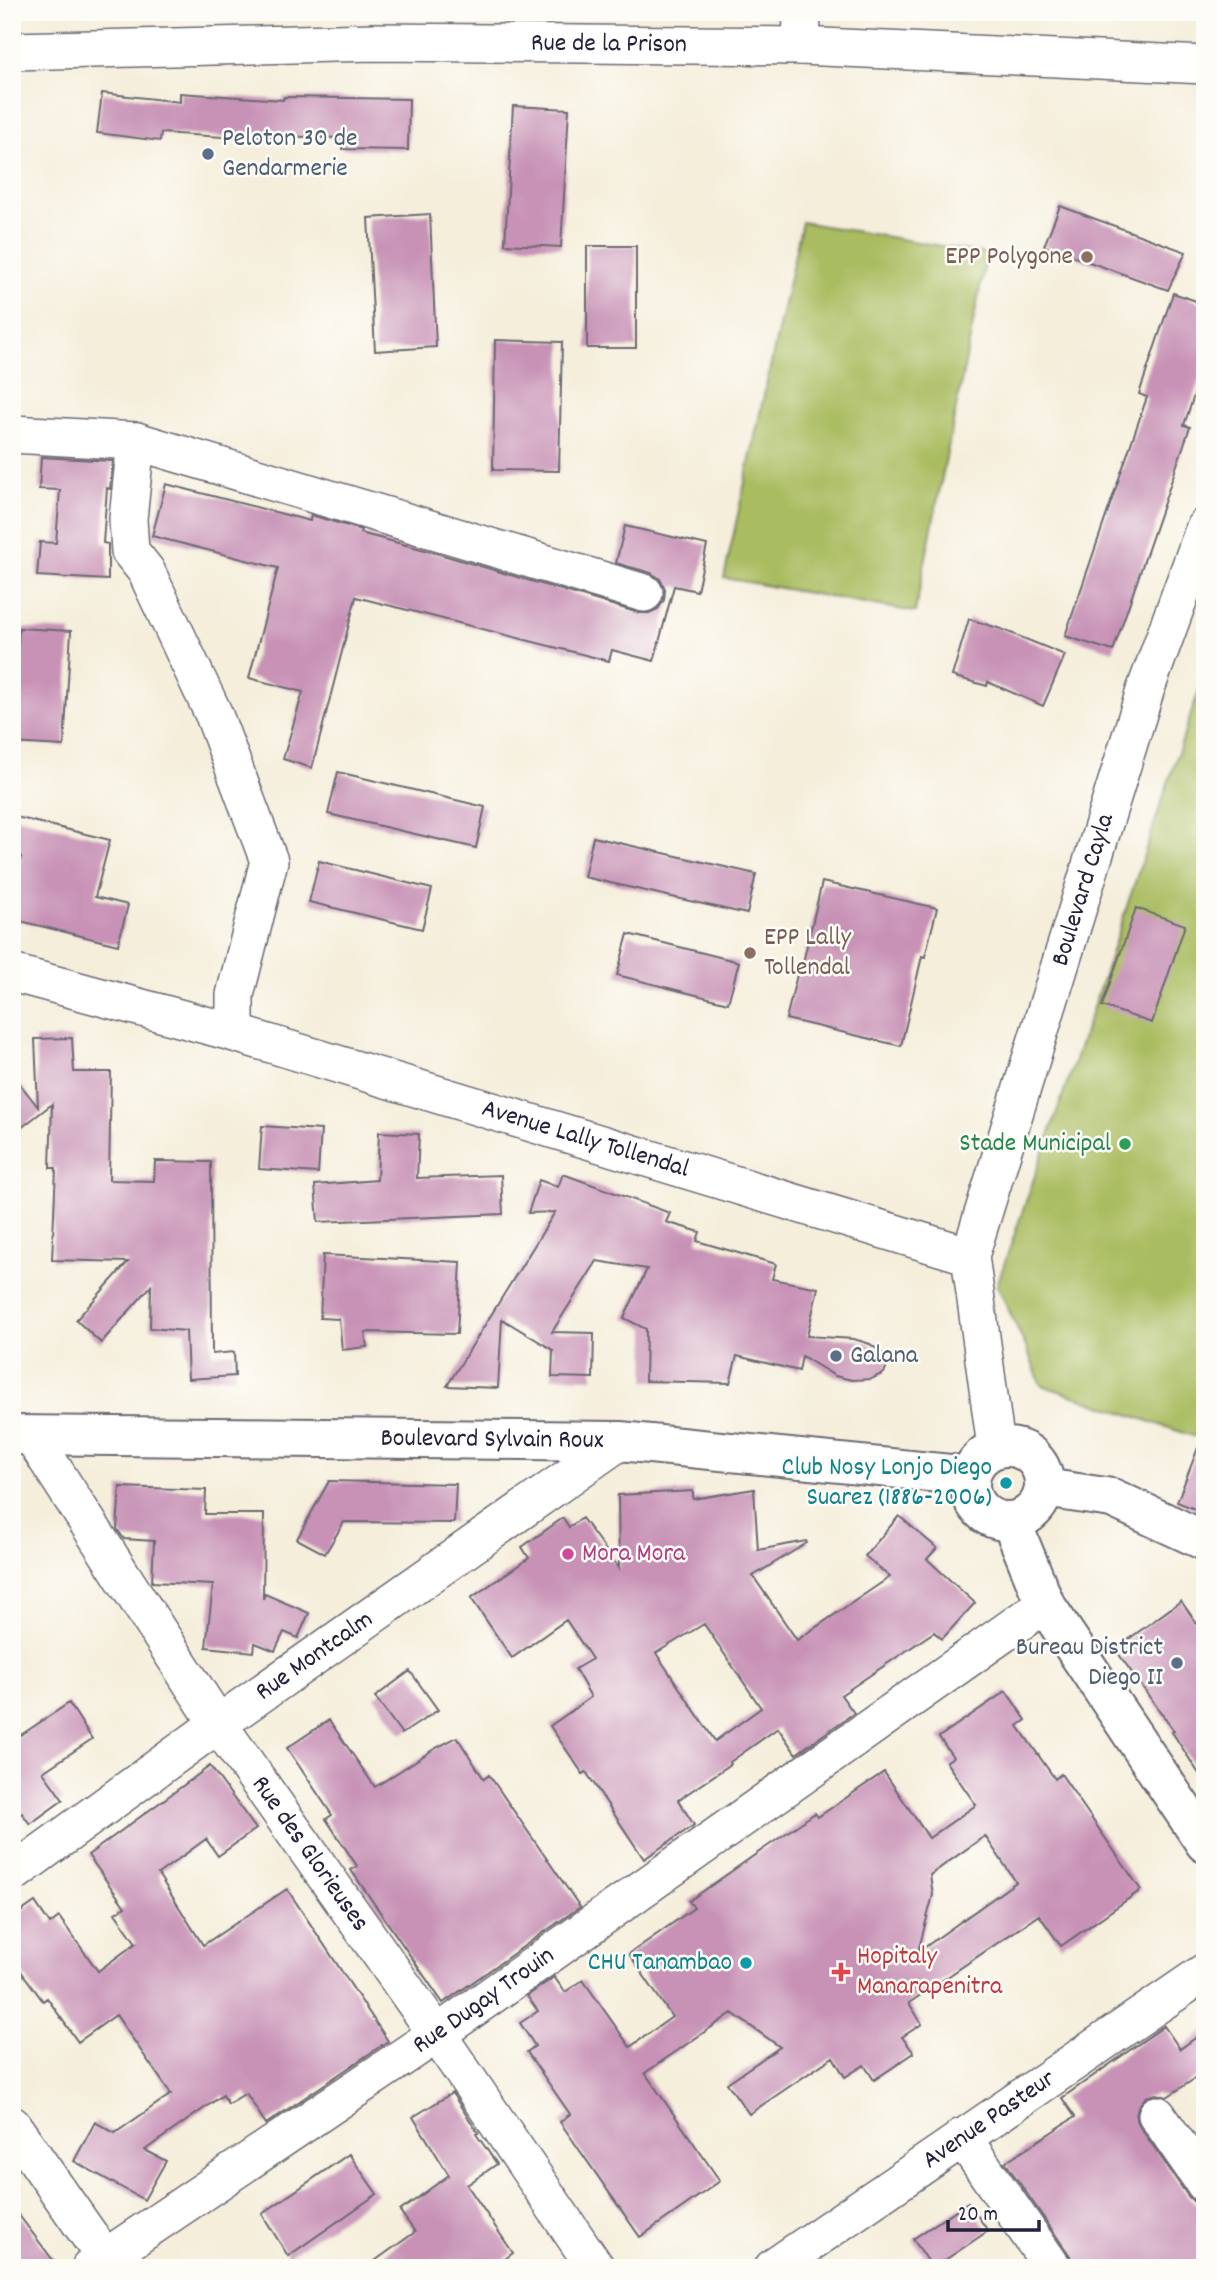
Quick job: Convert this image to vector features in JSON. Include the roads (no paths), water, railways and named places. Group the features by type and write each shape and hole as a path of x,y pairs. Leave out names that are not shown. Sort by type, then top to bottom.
{"main road":[{"name":"Boulevard Sylvain Roux","path":"22,1436 620,1441 970,1476"},
{"path":"996,1447 1020,1448 1039,1464 1043,1476 1044,1488 1038,1504 1031,1513 1011,1521 999,1521 987,1516 971,1497 970,1476 976,1462 996,1447"},
{"path":"1044,1488 1112,1498 1205,1541"},
{"path":"1011,1521 1045,1604 1205,1843"}],"street":[{"name":"Rue de la Prison","path":"12,51 375,27 802,29 1205,65"},
{"path":"12,434 136,441 643,593"},
{"path":"136,441 128,519 130,551 146,571 214,715 269,861 235,995 236,1032"},
{"name":"Boulevard Cayla","path":"970,1256 1145,691 1205,527"},
{"name":"Avenue Lally Tollendal","path":"12,972 236,1032 970,1256"},
{"path":"970,1256 996,1447"},
{"name":"Rue des Glorieuses","path":"22,1436 218,1724 437,2034 596,2268"},
{"name":"Rue Montcalm","path":"12,1874 218,1724 620,1441"},
{"name":"Rue Dugay Trouin","path":"102,2264 437,2034 1045,1604"},
{"name":"Avenue Pasteur","path":"773,2268 1205,1972"},
{"path":"1157,2115 1205,2184"},
{"path":"12,2126 102,2264"},
{"path":"962,2137 1053,2268"}],"place":[{"name":"Peloton 30 de Gendarmerie","path":"208,154"},
{"name":"EPP Polygone","path":"1087,257"},
{"name":"EPP Lally Tollendal","path":"750,953"},
{"name":"Stade Municipal","path":"1125,1144"},
{"name":"Galana","path":"836,1356"},
{"name":"Club Nosy Lonjo Diego Suarez (1886-2006)","path":"1006,1483"},
{"name":"Mora Mora","path":"568,1554"},
{"name":"Bureau District Diego II","path":"1177,1663"},
{"name":"CHU Tanambao","path":"746,1963"},
{"name":"Hopitaly Manarapenitra","path":"841,1972"}]}
